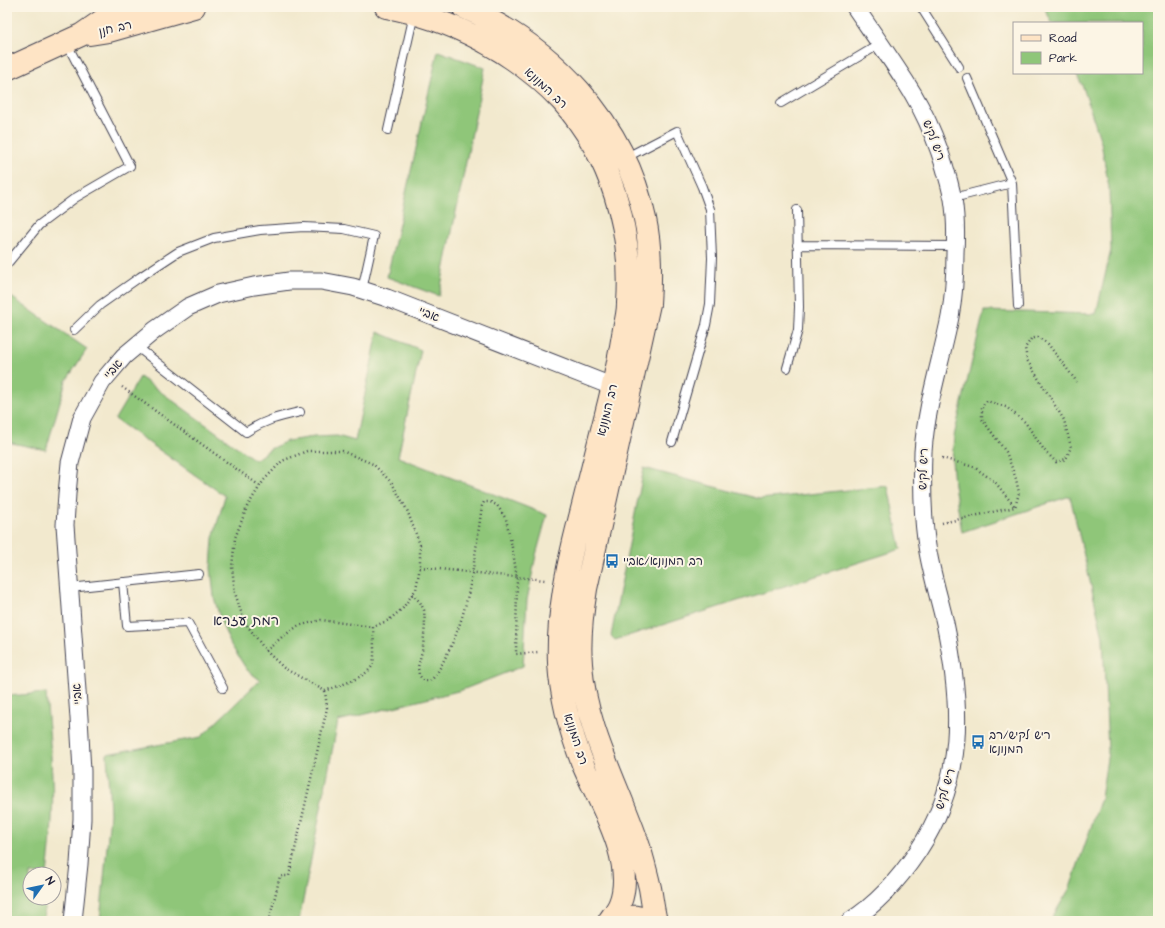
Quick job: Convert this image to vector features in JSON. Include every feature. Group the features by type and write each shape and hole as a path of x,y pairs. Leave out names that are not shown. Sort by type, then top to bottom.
{"street":[{"name":"רב חנן","path":"7,69 73,38 107,17 129,7"},
{"name":"רב חנן","path":"73,38 109,31 194,7"},
{"name":"רב המנונא","path":"386,7 431,18 462,30 496,49 528,70 553,92 576,117 593,142 608,173 620,209 626,241 629,272 628,305 618,363 621,390 582,612 581,664 584,692 592,721 599,743 641,851 656,921"},
{"name":"רב המנונא","path":"463,7 497,23 521,38 548,59 571,80 590,102 611,133 625,158 638,192 645,219 649,245 651,277 649,304 571,552 565,583 559,630 559,665 563,694 572,730 584,764 619,846 624,868 624,886 620,902 611,921"},
{"name":"ריש לקיש","path":"850,921 860,915 890,888 926,839 940,809 950,780 956,744 957,707 945,624 929,556 924,527 922,486 923,452 931,402 950,317 954,283 956,219 953,198 942,158 926,118 906,82 855,7"},
{"name":"אביי","path":"73,921 82,819 82,771 65,525 66,494 70,463 82,418 102,382 124,356 155,330 188,307 218,294 254,286 289,281 321,281 353,287 387,298 621,390"},
{"path":"611,921 631,916 650,921"}],"lane":[{"path":"921,7 959,67"},
{"path":"388,130 414,13"},
{"path":"7,264 39,225 75,198 130,166 73,38"},
{"path":"781,103 880,44"},
{"path":"967,78 1012,182 1018,306"},
{"path":"625,158 677,131 702,187 710,209 712,258 706,324 672,442"},
{"path":"953,198 1012,182"},
{"path":"787,368 798,330 797,210"},
{"path":"74,330 100,305 140,276 178,252 214,238 260,230 304,227 344,230 374,236 362,290"},
{"path":"797,245 956,246"},
{"path":"136,346 246,432 263,422 300,412"},
{"path":"70,588 200,574"},
{"path":"123,582 127,626 188,623 223,688"}],"path":[{"path":"1015,507 1020,493 1016,479 1006,452 982,419 982,406 987,401 1006,407 1025,422 1044,450 1056,462 1066,459 1071,447 1064,420 1027,360 1024,348 1030,339 1038,337 1048,344 1077,382"},
{"path":"107,376 260,486"},
{"path":"266,651 298,626 321,620 373,627 389,620 403,608 416,589 420,567 420,545 407,510 392,483 373,464 342,451 307,451 282,461 264,480 247,507 235,538 232,567 235,593 244,621 266,651 284,668 325,690 360,677 372,666 374,653 373,627"},
{"path":"923,452 974,467 995,482 1015,507"},
{"path":"412,594 420,602 424,610 424,648 418,667 419,675 424,681 430,681 434,678 448,652 462,620 470,593 482,506 484,502 490,502 497,505 506,519 517,578 516,654 559,650"},
{"path":"924,527 1015,507"},
{"path":"420,567 565,583"},
{"path":"270,921 280,876 289,876 327,708 325,690"}],"green space":[{"path":"1044,7 1158,7 1158,921 1050,921 1070,888 1101,798 1108,752 1103,637 1070,496 962,532 954,485 952,460 954,436 984,311 1096,314 1111,250 1109,188 1101,142 1083,87 1076,74 1143,74 1143,22 1052,22"},
{"path":"438,51 485,68 439,296 387,277"},
{"path":"7,294 87,349 66,381 46,450 7,442"},
{"path":"378,332 421,350 398,457 547,515 536,555 527,600 523,666 462,690 338,721 299,921 100,921 110,814 107,754 201,737 260,680 247,670 231,645 221,622 214,597 211,568 213,538 225,496 115,419 140,377 255,460 270,449 287,441 314,437 337,436 355,441"},
{"path":"644,468 760,499 888,486 901,549 615,640 611,636"},
{"path":"46,693 53,788 51,837 48,866 22,866 22,906 44,906 43,921 7,921 7,696"}],"place":[{"name":"רב המנונא/אביי","path":"612,561"},
{"name":"ריש לקיש/רב המנונא","path":"978,742"}],"district":[{"name":"רמת עזרא","path":"246,620"}]}
